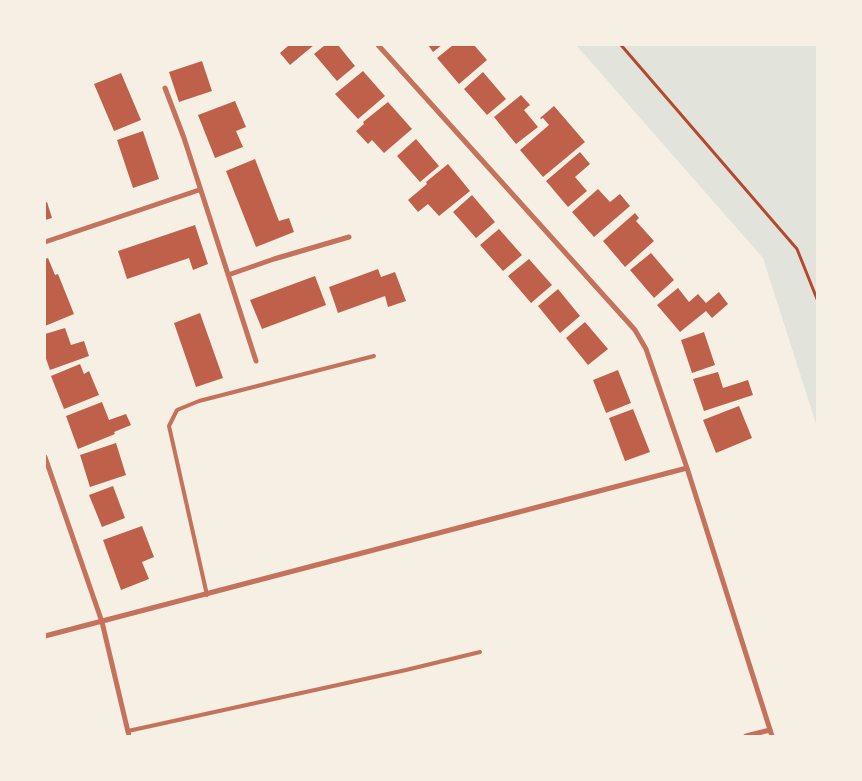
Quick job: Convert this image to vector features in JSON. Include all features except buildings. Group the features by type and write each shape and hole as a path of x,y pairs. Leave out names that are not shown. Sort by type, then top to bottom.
{"street":[{"path":"378,45 635,330 646,349 687,468 771,733 746,736"},
{"path":"166,88 256,361"},
{"path":"45,242 199,190"},
{"path":"228,275 349,236"},
{"path":"45,457 102,622 128,734"},
{"path":"45,636 687,468"}],"lane":[{"path":"207,595 169,426 177,410 199,401 374,356"},
{"path":"128,734 480,652"}],"path":[{"path":"621,45 797,249 817,299"}],"shaded area":[{"path":"576,45 817,45 817,427 763,258"}]}
